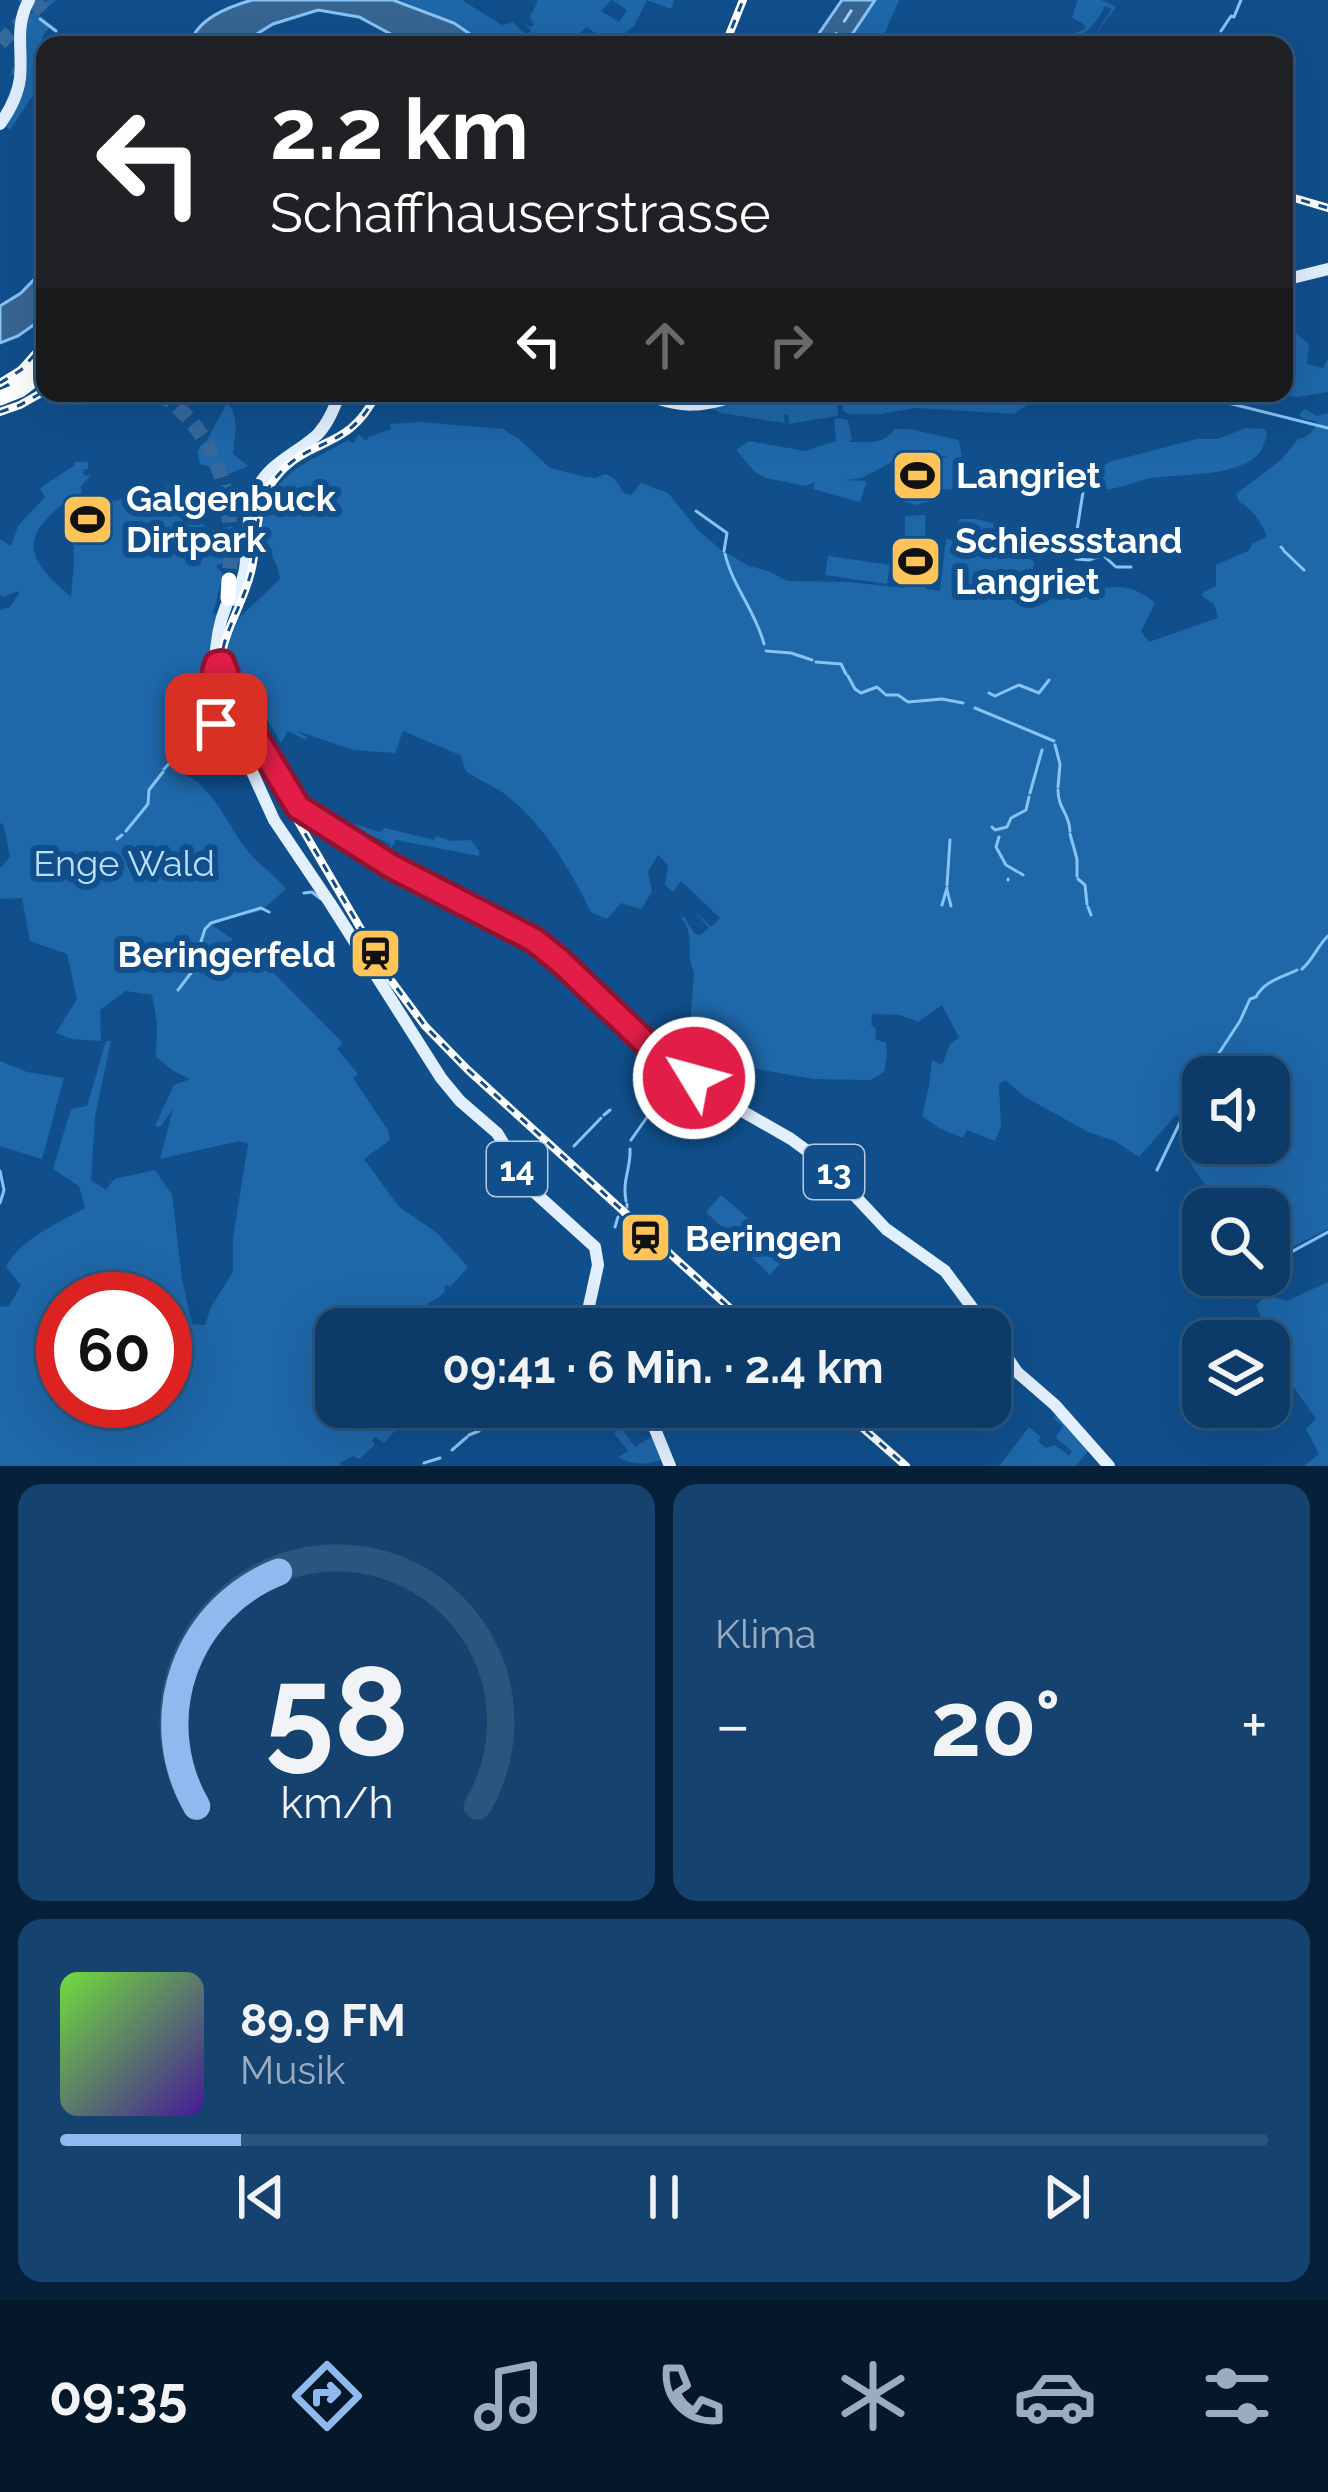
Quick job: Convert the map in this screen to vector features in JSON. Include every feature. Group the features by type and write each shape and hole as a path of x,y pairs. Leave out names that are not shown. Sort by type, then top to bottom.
{"main road":[{"path":"0,124 18,89 18,28 29,0"},
{"path":"1293,278 1328,269"},
{"path":"218,659 227,597 244,574 250,513 258,488 280,460 322,429 336,402"},
{"path":"669,402 694,406 710,402"},
{"name":"14","path":"218,659 213,720 244,754 274,820 438,1074 460,1101 495,1130 531,1189 592,1244 597,1254 596,1275 588,1308"},
{"name":"13","path":"218,659 239,710 301,809 372,855 506,923 548,951 666,1059 825,1164 884,1227 945,1271 973,1308"},
{"name":"13","path":"1011,1363 1109,1466"},
{"path":"655,1428 670,1466"}],"green space":[{"path":"18,0 34,0 29,15 48,0 56,0 39,15 58,30 49,28 43,36 36,36 33,95 10,130 1,122 12,103 0,120 15,76 12,68 18,71 13,102 17,89 19,76 17,27 25,7"},
{"path":"401,0 462,0 502,25 513,22 526,35 531,31 525,24 534,25 530,17 538,0 611,0 601,11 619,22 627,10 612,0 647,0 634,26 621,36 598,36 587,27 576,36 471,36"},
{"path":"647,0 674,0 671,9"},
{"path":"875,0 899,0 884,35 851,36"},
{"path":"1078,0 1101,0 1116,7 1094,36 1112,9 1105,6 1079,36 1068,36 1086,26 1072,17"},
{"path":"1293,328 1309,344 1307,364 1323,368 1328,358 1328,392 1293,396"},
{"path":"837,402 838,416 789,424 788,414 785,423 720,413 712,405"},
{"path":"843,402 1031,402 1014,414 916,408 849,414 842,410"},
{"path":"227,403 235,421 233,454 248,466 217,474 216,468 200,464 197,451"},
{"path":"1305,409 1317,416 1328,413 1328,1229 1290,1248 1290,1188 1207,1188 1191,1164 1290,1164 1290,1056 1182,1056 1182,1117 1176,1115 1139,1157 1025,1097 1005,1080 999,1085 1001,1127 995,1141 967,1130 963,1138 922,1116 932,1060 942,1065 950,1044 959,1038 942,1005 918,1022 900,1015 872,1014 875,1039 886,1043 887,1056 884,1072 870,1080 814,1079 688,1057 694,972 681,917 700,935 709,928 692,908 711,927 720,918 681,881 673,892 665,885 668,865 658,855 648,872 652,892 641,909 621,903 607,919 591,912 563,861 528,815 499,790 466,771 460,755 403,731 395,753 353,750 297,731 306,740 288,731 281,743 259,706 242,689 235,692 229,673 225,653 238,619 280,579 260,527 274,492 304,464 348,440 353,443 359,434 366,441 391,429 390,424 503,429 550,468 586,477 605,474 631,495 641,483 668,493 721,550 787,581 905,588 905,516 925,515 926,589 940,591 946,539 955,540 959,519 1019,530 1018,546 1034,562 1028,600 1010,598 1038,606 1062,594 1112,587 1133,590 1155,603 1141,631 1149,642 1218,618 1214,604 1202,596 1216,586 1216,565 1267,537 1236,494 1313,431 1318,422 1299,414"},
{"path":"834,419 848,420 849,442 880,440 895,429 959,440 959,490 939,489 941,458 950,457 911,452 862,478 845,480 867,481 860,502 813,489 815,482 806,486 766,478 736,450 749,441 805,451 836,441"},
{"path":"1246,428 1265,429 1267,434 1260,452 1239,466 1097,489 1102,468 1109,462 1196,439 1217,439"},
{"name":"Langriet","path":"912,455 934,458 931,501 915,505 899,499 902,459"},
{"name":"Enge Wald","path":"75,462 88,462 83,474 90,476 81,486 82,502 90,504 176,483 177,489 206,496 205,509 200,512 209,531 232,526 246,541 244,564 229,561 216,566 223,574 213,614 220,615 213,674 192,677 188,695 204,732 181,746 182,773 215,801 248,851 286,889 261,911 213,926 233,939 228,944 237,959 251,950 343,1043 337,1049 358,1074 353,1078 390,1140 364,1159 399,1207 436,1232 468,1267 439,1297 418,1308 315,1308 315,1428 397,1428 384,1443 375,1437 375,1445 359,1459 353,1456 340,1466 0,1466 0,1307 9,1306 21,1285 6,1267 30,1240 85,1208 79,1186 53,1169 71,1109 87,1106 106,1041 111,1041 95,1116 91,1180 106,1190 114,1179 155,1170 172,1195 181,1272 36,1272 36,1428 192,1428 192,1324 205,1325 233,1272 233,1238 248,1144 239,1141 160,1159 173,1109 160,1127 155,1126 174,1085 190,1079 156,1057 152,995 126,991 100,1010 101,1041 56,1033 77,999 67,954 30,941 22,898 0,899 0,868 10,857 0,822 0,610 10,607 19,593 0,594 0,539 11,546 18,526 45,497 40,488","holes":["68,500 73,501 74,563 71,597 45,571 34,549 41,526"]},
{"path":"828,556 890,565 887,584 825,575"},
{"path":"351,827 434,840 436,836 471,840 479,856 396,840 384,860 391,844"},
{"path":"0,1061 27,1072 64,1078 42,1159 0,1146"},
{"path":"721,1195 789,1253 770,1275 706,1212"},
{"path":"1328,1282 1328,1466 1304,1466 1319,1454 1306,1429 1316,1419 1290,1382 1290,1320 1262,1320 1256,1305 1266,1296 1287,1301"},
{"path":"1058,1413 1091,1447 1076,1466 999,1466 1029,1427 1046,1448 1055,1445 1069,1456 1072,1451 1056,1438 1063,1426 1053,1418"},
{"path":"621,1428 635,1447 654,1435 664,1458 638,1463 618,1457 628,1451 614,1433"}],"shaded area":[{"path":"252,0 393,0 454,23 473,36 394,36 359,17 318,10 273,24 254,36 193,36 223,10"},
{"path":"842,0 875,0 851,36 817,36"},
{"path":"36,277 36,323 0,343 0,306"}],"waterway":[{"path":"1221,31 1241,0"},
{"path":"40,19 56,31"},
{"path":"1224,402 1328,428"},
{"path":"1077,530 1083,492"},
{"path":"696,511 727,533 724,551"},
{"path":"1284,551 1304,570"},
{"path":"725,554 764,644"},
{"path":"1076,559 1100,556"},
{"path":"1105,557 1116,567 1131,567"},
{"path":"766,651 812,660"},
{"path":"816,662 841,664 846,674"},
{"path":"848,676 861,693 877,687 908,702 942,699 963,703"},
{"path":"989,693 995,696 1019,685 1039,693 1049,680"},
{"path":"975,708 1054,741"},
{"path":"164,769 177,755 203,742"},
{"path":"1055,745 1060,764 1058,787"},
{"path":"1030,793 1042,750"},
{"path":"126,831 148,804 149,790 163,772"},
{"path":"1058,790 1070,831"},
{"path":"992,827 1007,827 1011,818 1026,810 1029,797"},
{"path":"1070,834 1077,876"},
{"path":"117,839 122,835"},
{"path":"999,837 996,847 1006,865 1018,872"},
{"path":"947,885 950,840"},
{"path":"1078,879 1085,885 1087,904"},
{"path":"942,905 947,888"},
{"path":"947,890 951,906"},
{"path":"304,893 312,892 321,899"},
{"path":"1088,907 1091,915"},
{"path":"178,990 191,973 211,923 261,908 269,912"},
{"path":"1302,969 1328,936"},
{"path":"1157,1170 1198,1085 1250,999 1269,983 1297,970"},
{"path":"631,1140 662,1090"},
{"path":"604,1115 610,1110"},
{"path":"574,1146 601,1118"},
{"path":"626,1201 630,1149"},
{"path":"0,1171 4,1190 0,1203"},
{"path":"622,1214 626,1210"},
{"path":"615,1227 618,1217"},
{"path":"1290,1253 1328,1232"},
{"path":"469,1435 479,1431"},
{"path":"452,1450 467,1437"},
{"path":"424,1463 440,1458"}],"ferry route":[{"path":"835,36 858,0"}],"tunnel":[{"path":"0,43 44,0"},
{"path":"171,402 198,430 221,475 230,526 229,580"}],"railway":[{"path":"729,36 743,0"},
{"path":"1293,198 1328,208"},
{"path":"0,383 36,353"},
{"path":"0,412 36,396"},
{"path":"372,402 354,425 291,463 264,497 251,572 223,647 226,698 390,979 425,1026 730,1308"},
{"path":"863,1428 906,1466"}],"place":[{"name":"Langriet","path":"917,475"},
{"name":"Galgenbuck Dirtpark","path":"87,519"},
{"name":"Schiessstand Langriet","path":"916,561"},
{"name":"Beringerfeld","path":"375,954"},
{"name":"Beringen","path":"646,1238"}],"route":[{"path":"216,724 212,715 215,670 222,663 239,710 298,807 391,866 534,940 647,1044 694,1078"}]}
